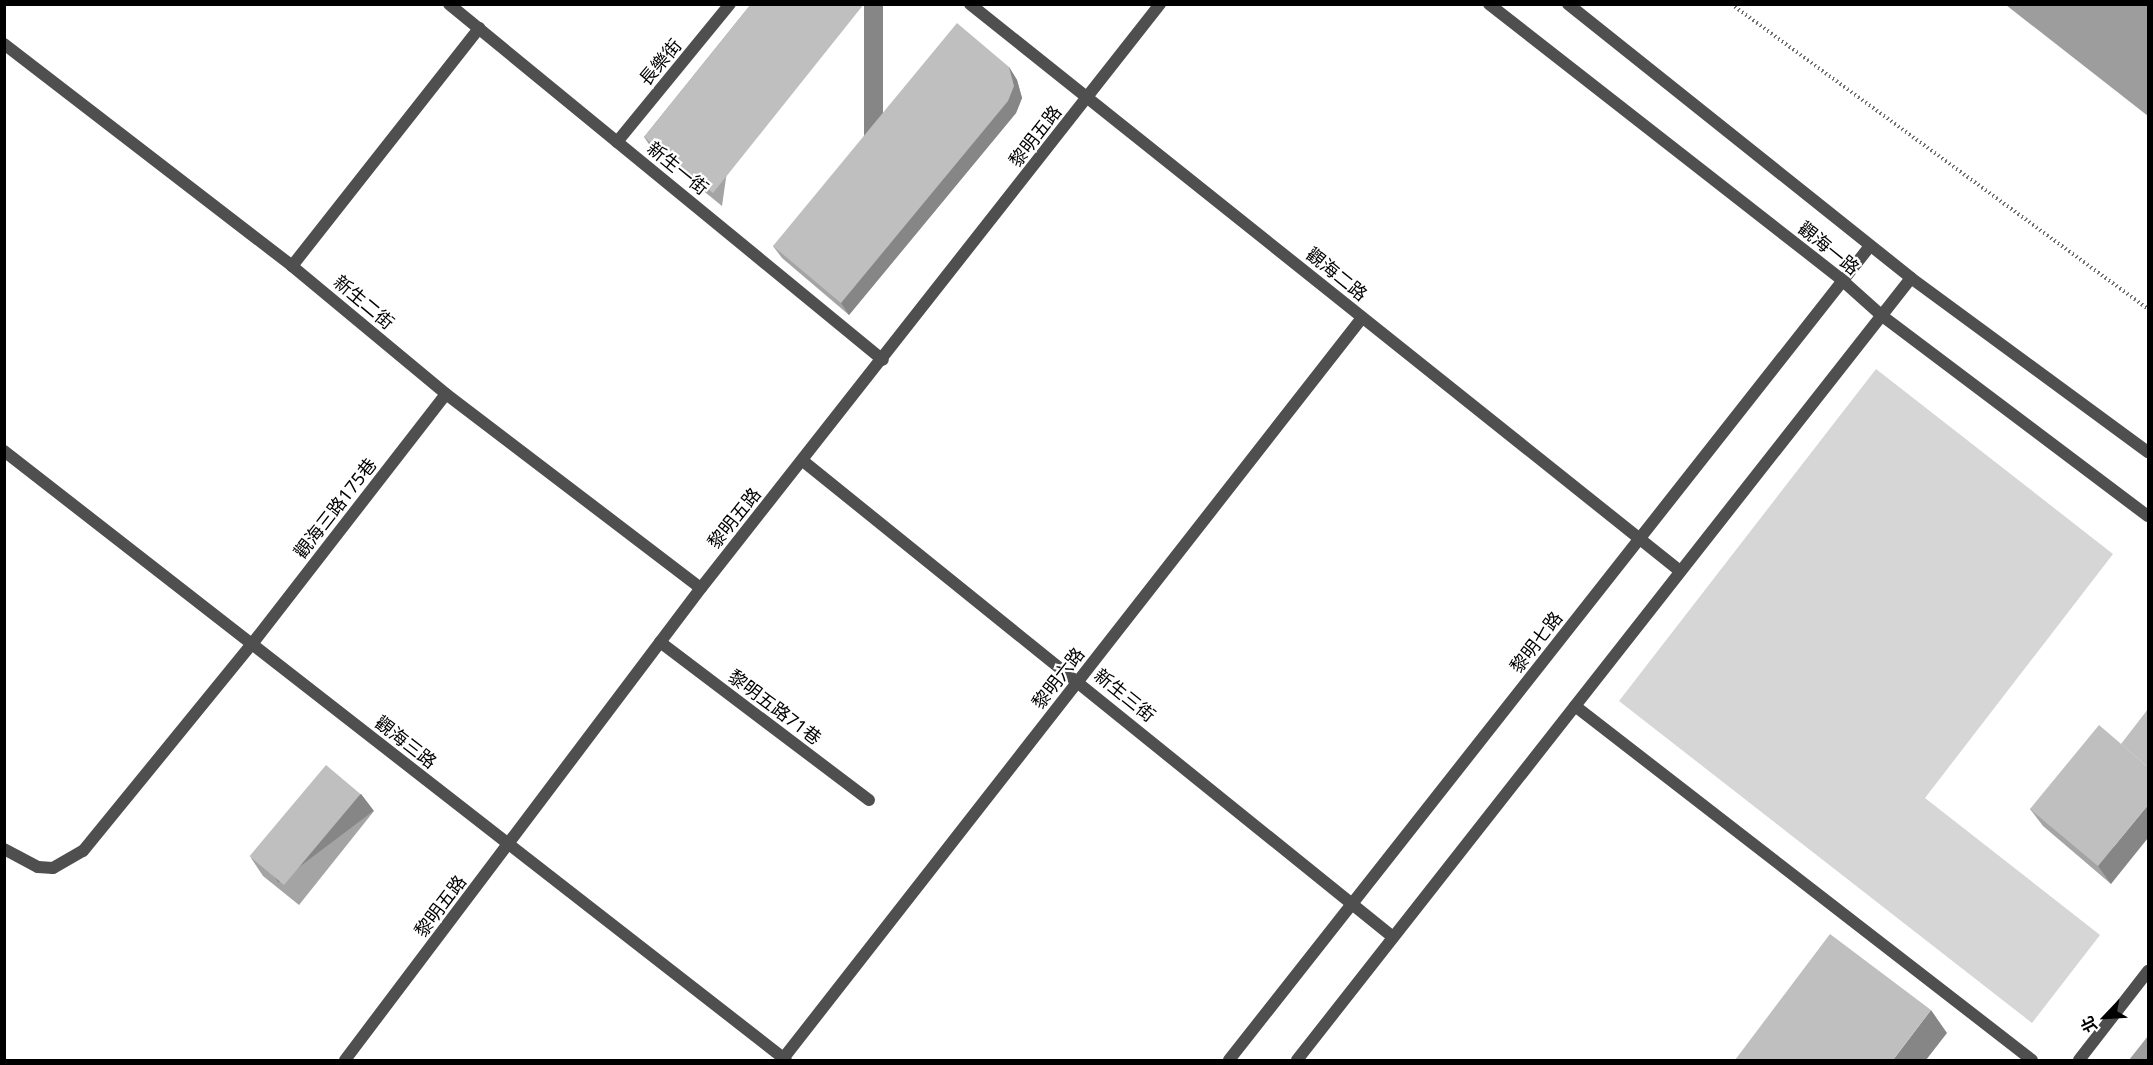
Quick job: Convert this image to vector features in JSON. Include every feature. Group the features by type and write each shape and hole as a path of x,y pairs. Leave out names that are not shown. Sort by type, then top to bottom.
{"street":[{"name":"新生一街","path":"449,4 883,360"},
{"name":"長樂街","path":"617,142 730,4"},
{"name":"觀海二路","path":"970,4 1089,96 1362,318 1680,571"},
{"name":"黎明五路","path":"345,1060 701,588 883,360 1160,4"},
{"name":"觀海一路","path":"1489,4 1843,280 1881,315 2148,516"},
{"name":"觀海一路","path":"1568,4 1911,278 2148,452"},
{"path":"292,266 479,28"},
{"name":"新生二街","path":"4,44 292,266 446,394 701,588"},
{"name":"黎明七路","path":"1229,1060 1870,246"},
{"path":"1297,1060 1911,278"},
{"name":"黎明六路","path":"784,1060 1362,318"},
{"name":"觀海三路175巷","path":"4,849 38,867 53,868 83,851 252,644 446,394"},
{"name":"觀海三路","path":"4,451 784,1060"},
{"name":"新生三街","path":"803,461 1394,937"},
{"name":"黎明五路71巷","path":"660,642 869,800"},
{"path":"1575,706 2032,1060"},
{"path":"2079,1060 2148,971"}],"path":[{"path":"1731,4 2148,309"}],"shaded area":[{"path":"2006,5 2148,5 2148,116"},
{"path":"1876,369 2113,554 1925,798 2100,935 2032,1023 1619,701"},
{"path":"2148,1036 2148,1060 2129,1060"}],"building":[{"path":"751,4 864,4 713,193 644,137"},
{"path":"957,23 1009,67 1014,86 1008,101 841,303 773,246"},
{"path":"2148,709 2148,767 2121,744"},
{"path":"2099,725 2148,767 2148,805 2098,866 2030,809"},
{"path":"326,765 360,794 284,885 250,856"},
{"path":"1830,934 1931,1010 1893,1060 1735,1060"}]}
